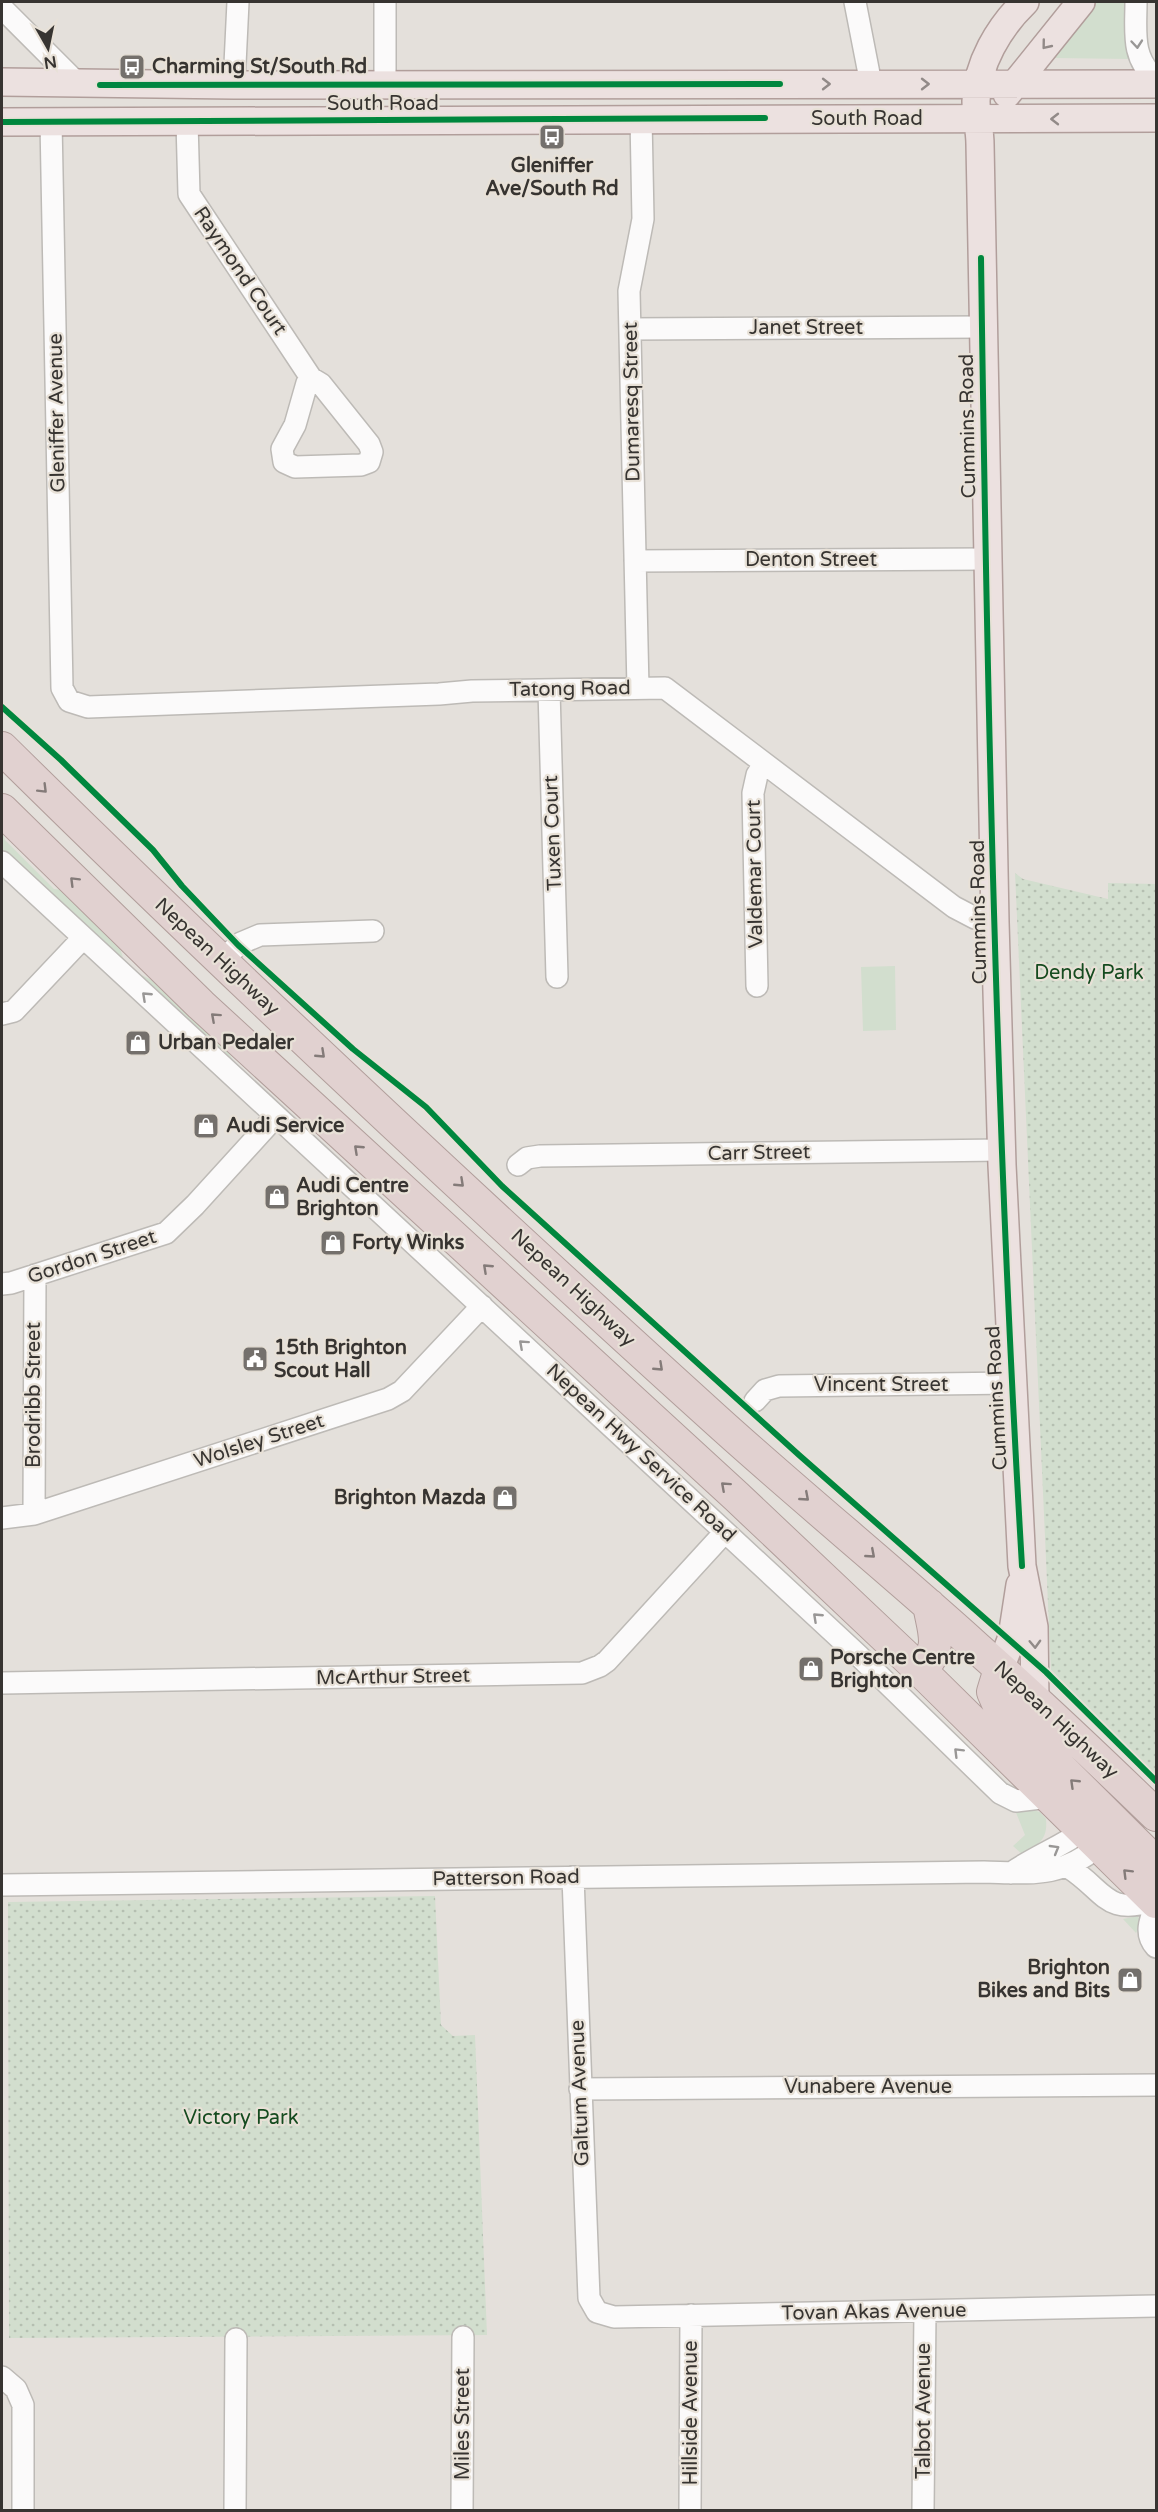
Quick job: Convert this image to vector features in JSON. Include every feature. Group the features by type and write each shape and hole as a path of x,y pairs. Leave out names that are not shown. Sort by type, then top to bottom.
{"highway":[{"name":"Nepean Highway","path":"2,748 220,961 492,1214 718,1421 1000,1669 1150,1809"},
{"path":"2,810 240,1040 736,1496 920,1670 1049,1797 1156,1863"},
{"path":"463,1245 492,1214"},
{"path":"920,1670 931,1660 936,1647 929,1605"},
{"path":"1000,1669 993,1692 1000,1708 1102,1830 1156,1902"},
{"path":"1102,1830 1150,1809"}],"main road":[{"path":"978,84 997,37 1025,2"},
{"path":"982,125 1081,2"},
{"name":"South Road","path":"2,82 234,85 1156,84"},
{"name":"Cummins Road","path":"978,84 982,125 982,327 1002,1150 1022,1566 1034,1627 1035,1701"},
{"path":"1120,84 1120,119"},
{"path":"384,121 385,85"},
{"name":"South Road","path":"2,122 641,118 982,125 1156,118"},
{"name":"Cummins Road","path":"1000,1669 1014,1628 1022,1566"}],"street":[{"path":"234,85 238,2"},
{"path":"385,2 385,85"},
{"path":"855,2 871,84"},
{"path":"1136,2 1139,58 1156,80"},
{"path":"2,8 78,84"},
{"name":"Dumaresq Street","path":"638,688 630,277 643,219 641,118"},
{"name":"Gleniffer Avenue","path":"51,122 62,688 69,701"},
{"name":"Raymond Court","path":"187,122 189,194 311,378 321,384 369,444 372,452 369,462 362,465 295,467 284,462 282,449 295,425 307,383 311,378"},
{"name":"Janet Street","path":"630,329 982,327"},
{"name":"Denton Street","path":"635,561 987,560"},
{"name":"Tatong Road","path":"69,701 88,707 472,691 658,687 669,690 954,907 975,918 995,922"},
{"name":"Tuxen Court","path":"549,690 557,977"},
{"name":"Valdemar Court","path":"757,986 753,793 757,775 764,764"},
{"name":"Nepean Hwy Service Road","path":"2,862 859,1656 1004,1797 1016,1801 1049,1797"},
{"path":"220,961 241,943 260,935 373,931"},
{"path":"2,1014 14,1011 84,938"},
{"name":"Nepean Hwy Service Road","path":"105,957 168,972"},
{"path":"240,1040 242,1066 250,1093"},
{"name":"Gordon Street","path":"2,1284 166,1233 195,1205 276,1116"},
{"name":"Carr Street","path":"518,1165 527,1158 540,1156 1002,1150"},
{"path":"423,1251 463,1245"},
{"name":"Brodribb Street","path":"34,1515 35,1275"},
{"name":"Wolsley Street","path":"2,1518 34,1515 388,1400 402,1391 482,1306"},
{"path":"546,1322 556,1360 566,1383"},
{"name":"Vincent Street","path":"755,1401 765,1390 779,1386 1013,1383"},
{"name":"McArthur Street","path":"2,1683 582,1673 608,1661 725,1532"},
{"name":"Nepean Hwy Service Road","path":"859,1656 880,1665 920,1670"},
{"path":"1011,1873 1024,1863 1102,1830"},
{"name":"Patterson Road","path":"2,1885 573,1877 1040,1874 1068,1867 1102,1830"},
{"path":"1068,1867 1118,1905 1132,1907 1156,1902 1149,1929 1150,1939 1156,1947"},
{"name":"Galtum Avenue","path":"573,1877 589,2298 593,2308"},
{"name":"Vunabere Avenue","path":"580,2089 1156,2085"},
{"name":"Tovan Akas Avenue","path":"593,2308 601,2315 614,2317 1156,2306"},
{"name":"Talbot Avenue","path":"923,2511 925,2312"},
{"name":"Hillside Avenue","path":"690,2511 691,2315"},
{"name":"Miles Street","path":"462,2511 463,2337"},
{"path":"235,2511 236,2339"},
{"path":"2,2377 16,2389 23,2406 23,2511"}],"green space":[{"path":"1094,2 1128,2 1129,59 1055,58"},
{"path":"2,831 5,840 54,889 63,890 120,949 123,957 108,948 2,849"},
{"name":"Dendy Park","path":"1015,873 1023,879 1108,899 1108,883 1156,884 1156,1778 1051,1670"},
{"path":"895,966 896,1030 863,1031 861,967"},
{"path":"135,972 156,982 228,1051 234,1062"},
{"path":"1029,1809 1040,1812 1046,1819 1046,1826 1041,1841 1022,1854 1013,1846 1025,1835 1015,1810"},
{"name":"Victory Park","path":"435,1896 441,2025 453,2036 475,2035 487,2335 9,2338 8,1902"},
{"path":"1138,1916 1141,1924 1136,1933 1123,1919"}],"cycle path":[{"path":"100,85 780,84"},
{"path":"2,122 765,118"},
{"path":"981,258 986,585 999,1076 1022,1566"},
{"path":"2,707 61,760 153,850 182,886 238,945 353,1049 426,1107 502,1186 799,1455 1046,1672 1156,1781"}],"place":[{"name":"Charming St/South Rd","path":"132,67"},
{"name":"Gleniffer Ave/South Rd","path":"552,137"},
{"name":"Urban Pedaler","path":"138,1043"},
{"name":"Audi Service","path":"206,1126"},
{"name":"Audi Centre Brighton","path":"277,1197"},
{"name":"Forty Winks","path":"333,1243"},
{"name":"15th Brighton Scout Hall","path":"255,1359"},
{"name":"Brighton Mazda","path":"505,1498"},
{"name":"Porsche Centre Brighton","path":"811,1669"},
{"name":"Brighton Bikes and Bits","path":"1130,1980"}]}
